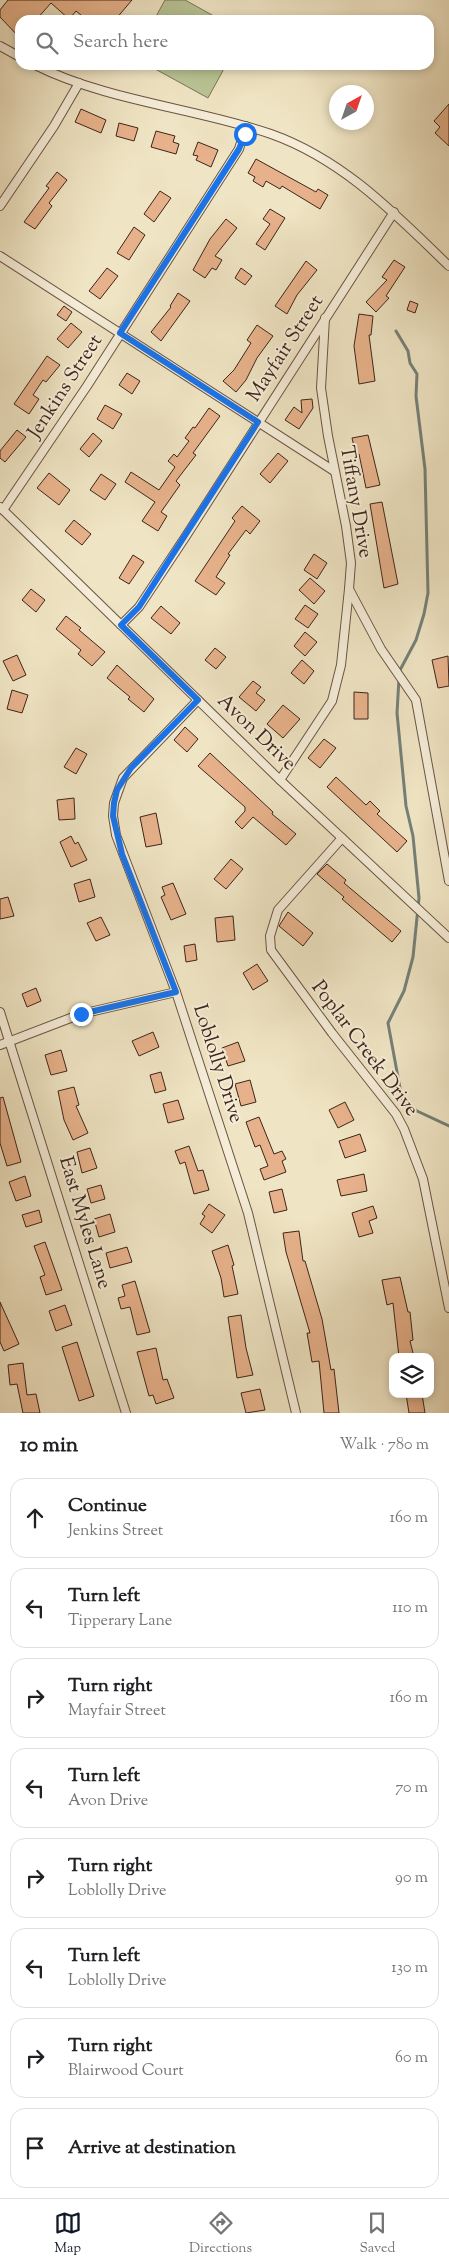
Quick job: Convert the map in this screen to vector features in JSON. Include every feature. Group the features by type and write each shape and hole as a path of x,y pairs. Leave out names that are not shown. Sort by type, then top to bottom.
{"street":[{"path":"0,46 15,54"},
{"path":"48,70 79,83 246,126 272,135 322,158 358,181 394,212 449,266"},
{"path":"0,206 54,126 79,83"},
{"name":"Jenkins Street","path":"2,509 120,333 239,149 246,126"},
{"name":"Mayfair Street","path":"121,625 139,607 394,212"},
{"path":"0,256 334,471"},
{"name":"Tiffany Drive","path":"325,318 321,388 334,471 346,526 351,563 349,589 381,649 416,700 449,880"},
{"name":"Avon Drive","path":"2,509 280,780 449,938"},
{"path":"280,780 332,701 341,665 349,589"},
{"name":"Loblolly Drive","path":"198,700 131,768 117,790 113,809 116,835 176,992 256,1239 296,1413"},
{"name":"Poplar Creek Drive","path":"342,838 278,910 270,936 271,950 332,1033 396,1114 404,1129 422,1179 449,1308"},
{"path":"0,1045 81,1014 176,992"},
{"name":"East Myles Lane","path":"0,1012 126,1413"}],"green space":[{"path":"165,0 185,0 212,15 157,15"},
{"path":"157,70 223,70 208,98"}],"building":[{"path":"8,0 132,0 119,15 81,15 76,11 72,15 64,15 51,3 40,15 15,15 15,33 0,17 0,10"},
{"path":"449,104 449,146 435,133 440,127 434,121"},
{"path":"81,109 106,120 101,133 75,122"},
{"path":"119,123 138,128 134,141 116,136"},
{"path":"156,131 175,136 173,142 179,144 176,154 151,147"},
{"path":"198,142 218,150 211,167 196,160 198,156 193,155"},
{"path":"256,159 316,192 318,189 328,195 320,209 282,186 280,189 266,181 263,187 253,181 255,177 248,173"},
{"path":"57,172 67,180 49,203 52,206 35,229 24,222 49,188 46,186"},
{"path":"160,191 171,198 154,222 144,214"},
{"path":"270,209 285,218 265,250 256,244 270,224 263,219"},
{"path":"226,219 237,228 215,256 222,260 216,270 212,268 205,278 193,270 210,239"},
{"path":"134,227 145,235 129,260 117,253"},
{"path":"394,260 405,267 386,296 389,298 376,312 366,302 387,280 382,277"},
{"path":"306,261 317,270 297,295 287,314 275,306"},
{"path":"107,268 118,276 100,299 89,291"},
{"path":"241,268 252,276 245,285 235,278"},
{"path":"178,293 190,301 161,341 151,332 171,307"},
{"path":"410,301 418,304 415,313 407,310"},
{"path":"64,306 72,312 66,321 57,315"},
{"path":"359,314 373,316 371,335 369,335 375,381 359,384 354,346"},
{"path":"71,323 82,332 68,348 57,339"},
{"path":"257,325 273,336 257,358 246,380 236,392 223,381 234,370 251,343 247,340"},
{"path":"47,356 60,365 46,382 43,380 33,395 39,399 29,414 14,404"},
{"path":"127,373 140,381 132,394 119,385"},
{"path":"312,399 313,408 299,429 285,420 294,407 302,413 301,400"},
{"path":"105,405 122,414 113,429 97,419"},
{"path":"209,408 220,416 193,453 196,455 176,481 180,485 161,512 167,516 158,531 142,521 155,502 125,482 131,472 159,490 175,467 168,461 174,454 177,457 189,441 185,438 193,427 195,428"},
{"path":"17,430 26,437 5,462 0,458 0,451"},
{"path":"93,433 102,441 89,457 80,449"},
{"path":"368,435 380,485 366,488 359,454 356,455 352,438"},
{"path":"278,453 288,461 270,483 260,474"},
{"path":"49,473 70,490 59,505 37,488"},
{"path":"101,474 116,484 105,500 90,490"},
{"path":"382,502 398,584 384,588 370,504"},
{"path":"242,506 260,521 250,534 246,530 228,554 230,555 216,577 225,583 216,595 195,581 235,521 232,518"},
{"path":"74,520 91,534 82,545 65,531"},
{"path":"314,554 327,563 317,579 304,570"},
{"path":"133,555 144,562 129,584 119,578"},
{"path":"310,578 325,591 314,604 299,590"},
{"path":"31,589 45,600 36,612 22,600"},
{"path":"305,605 318,614 308,628 295,619"},
{"path":"161,606 180,623 171,634 151,618"},
{"path":"66,616 105,652 92,666 78,654 81,650 56,629"},
{"path":"305,632 317,642 305,656 294,646"},
{"path":"215,648 226,657 216,669 205,660"},
{"path":"17,655 26,675 13,681 3,661"},
{"path":"448,656 449,686 438,688 432,660"},
{"path":"302,660 314,671 304,684 291,673"},
{"path":"117,665 154,699 144,712 128,699 130,697 107,678"},
{"path":"253,681 261,687 256,693 265,700 256,711 239,697"},
{"path":"12,690 28,695 22,713 7,709"},
{"path":"354,692 368,693 368,719 354,719"},
{"path":"283,705 300,719 283,738 267,724"},
{"path":"185,727 198,739 187,752 174,740"},
{"path":"324,739 336,748 320,768 308,758"},
{"path":"76,748 87,754 76,774 64,767"},
{"path":"210,753 273,812 272,814 296,834 286,845 253,817 242,829 235,822 245,811 245,807 198,766"},
{"path":"336,777 366,805 370,801 380,811 377,814 407,841 397,852 327,787"},
{"path":"74,798 75,819 59,820 57,800"},
{"path":"156,813 162,844 146,847 140,817"},
{"path":"71,836 75,844 78,842 87,860 71,867 60,842"},
{"path":"231,859 243,869 226,889 214,879"},
{"path":"327,864 346,880 344,883 401,931 392,942 342,899 344,897 317,874"},
{"path":"90,879 95,897 79,902 74,884"},
{"path":"173,883 186,914 171,920 161,897 165,895 162,887"},
{"path":"8,897 14,916 0,919 0,899"},
{"path":"288,912 313,933 303,946 279,926"},
{"path":"233,916 235,940 217,942 215,918"},
{"path":"101,917 110,935 96,941 87,923"},
{"path":"195,944 197,960 186,962 184,946"},
{"path":"257,964 268,981 253,990 243,973"},
{"path":"36,988 41,1001 27,1007 22,994"},
{"path":"153,1032 159,1047 139,1056 132,1041"},
{"path":"238,1042 245,1061 228,1066 222,1048"},
{"path":"61,1050 67,1071 51,1075 45,1055"},
{"path":"161,1072 166,1090 155,1093 150,1075"},
{"path":"250,1080 256,1102 241,1106 235,1084"},
{"path":"74,1087 79,1105 76,1106 88,1133 73,1140 64,1120 58,1091"},
{"path":"3,1097 21,1162 7,1166 0,1143 0,1098"},
{"path":"178,1100 184,1119 168,1123 163,1104"},
{"path":"345,1102 354,1120 338,1128 329,1110"},
{"path":"259,1117 274,1154 282,1151 286,1159 282,1161 286,1172 264,1180 260,1169 268,1166 260,1145 255,1147 246,1122"},
{"path":"360,1134 366,1151 345,1158 339,1141"},
{"path":"189,1146 198,1171 203,1170 209,1190 194,1194 185,1162 180,1164 175,1151"},
{"path":"90,1148 97,1168 82,1173 77,1152"},
{"path":"364,1174 367,1191 341,1196 337,1180"},
{"path":"25,1176 31,1196 16,1201 9,1182"},
{"path":"101,1185 105,1199 91,1203 87,1189"},
{"path":"282,1189 287,1210 274,1213 269,1192"},
{"path":"209,1204 225,1215 212,1233 200,1224 205,1216 202,1214"},
{"path":"373,1206 377,1218 369,1221 373,1233 359,1237 352,1213"},
{"path":"39,1210 42,1222 26,1227 22,1215"},
{"path":"110,1214 115,1232 99,1237 94,1219"},
{"path":"299,1231 303,1261 305,1261 322,1319 331,1370 334,1369 339,1413 324,1413 319,1361 312,1362 307,1333 310,1333 286,1252 283,1233"},
{"path":"45,1242 62,1290 46,1295 40,1277 45,1275 34,1246"},
{"path":"228,1245 234,1265 232,1266 238,1294 224,1297 221,1278 212,1251"},
{"path":"127,1247 132,1262 110,1268 106,1253"},
{"path":"400,1277 408,1312 410,1312 413,1340 410,1341 413,1353 399,1353 393,1303 387,1305 382,1280"},
{"path":"135,1281 150,1332 137,1335 130,1307 121,1309 118,1298 125,1296 122,1285"},
{"path":"0,1302 19,1344 4,1351 0,1342"},
{"path":"65,1305 72,1325 56,1331 49,1311"},
{"path":"241,1315 246,1348 253,1375 237,1378 228,1317"},
{"path":"77,1342 94,1396 79,1401 62,1347"},
{"path":"156,1348 163,1380 167,1379 174,1398 156,1404 153,1395 149,1396 137,1352"},
{"path":"23,1363 27,1395 36,1394 40,1413 23,1413 17,1384 10,1385 8,1365"},
{"path":"260,1389 265,1410 246,1413 241,1393"},
{"path":"407,1398 423,1398 425,1413 409,1413"}],"waterway":[{"path":"396,331 408,351 410,363 417,374 416,396 425,469 428,593 416,640 399,672"},
{"path":"399,678 397,713 406,806 413,836 419,898 413,957 404,991 388,1023 402,1099 417,1111 449,1126"}],"route":[{"path":"81,1014 176,992 122,854 113,816 117,790 123,778 198,700 121,625 139,607 258,422 120,333 239,149 245,134"}]}
